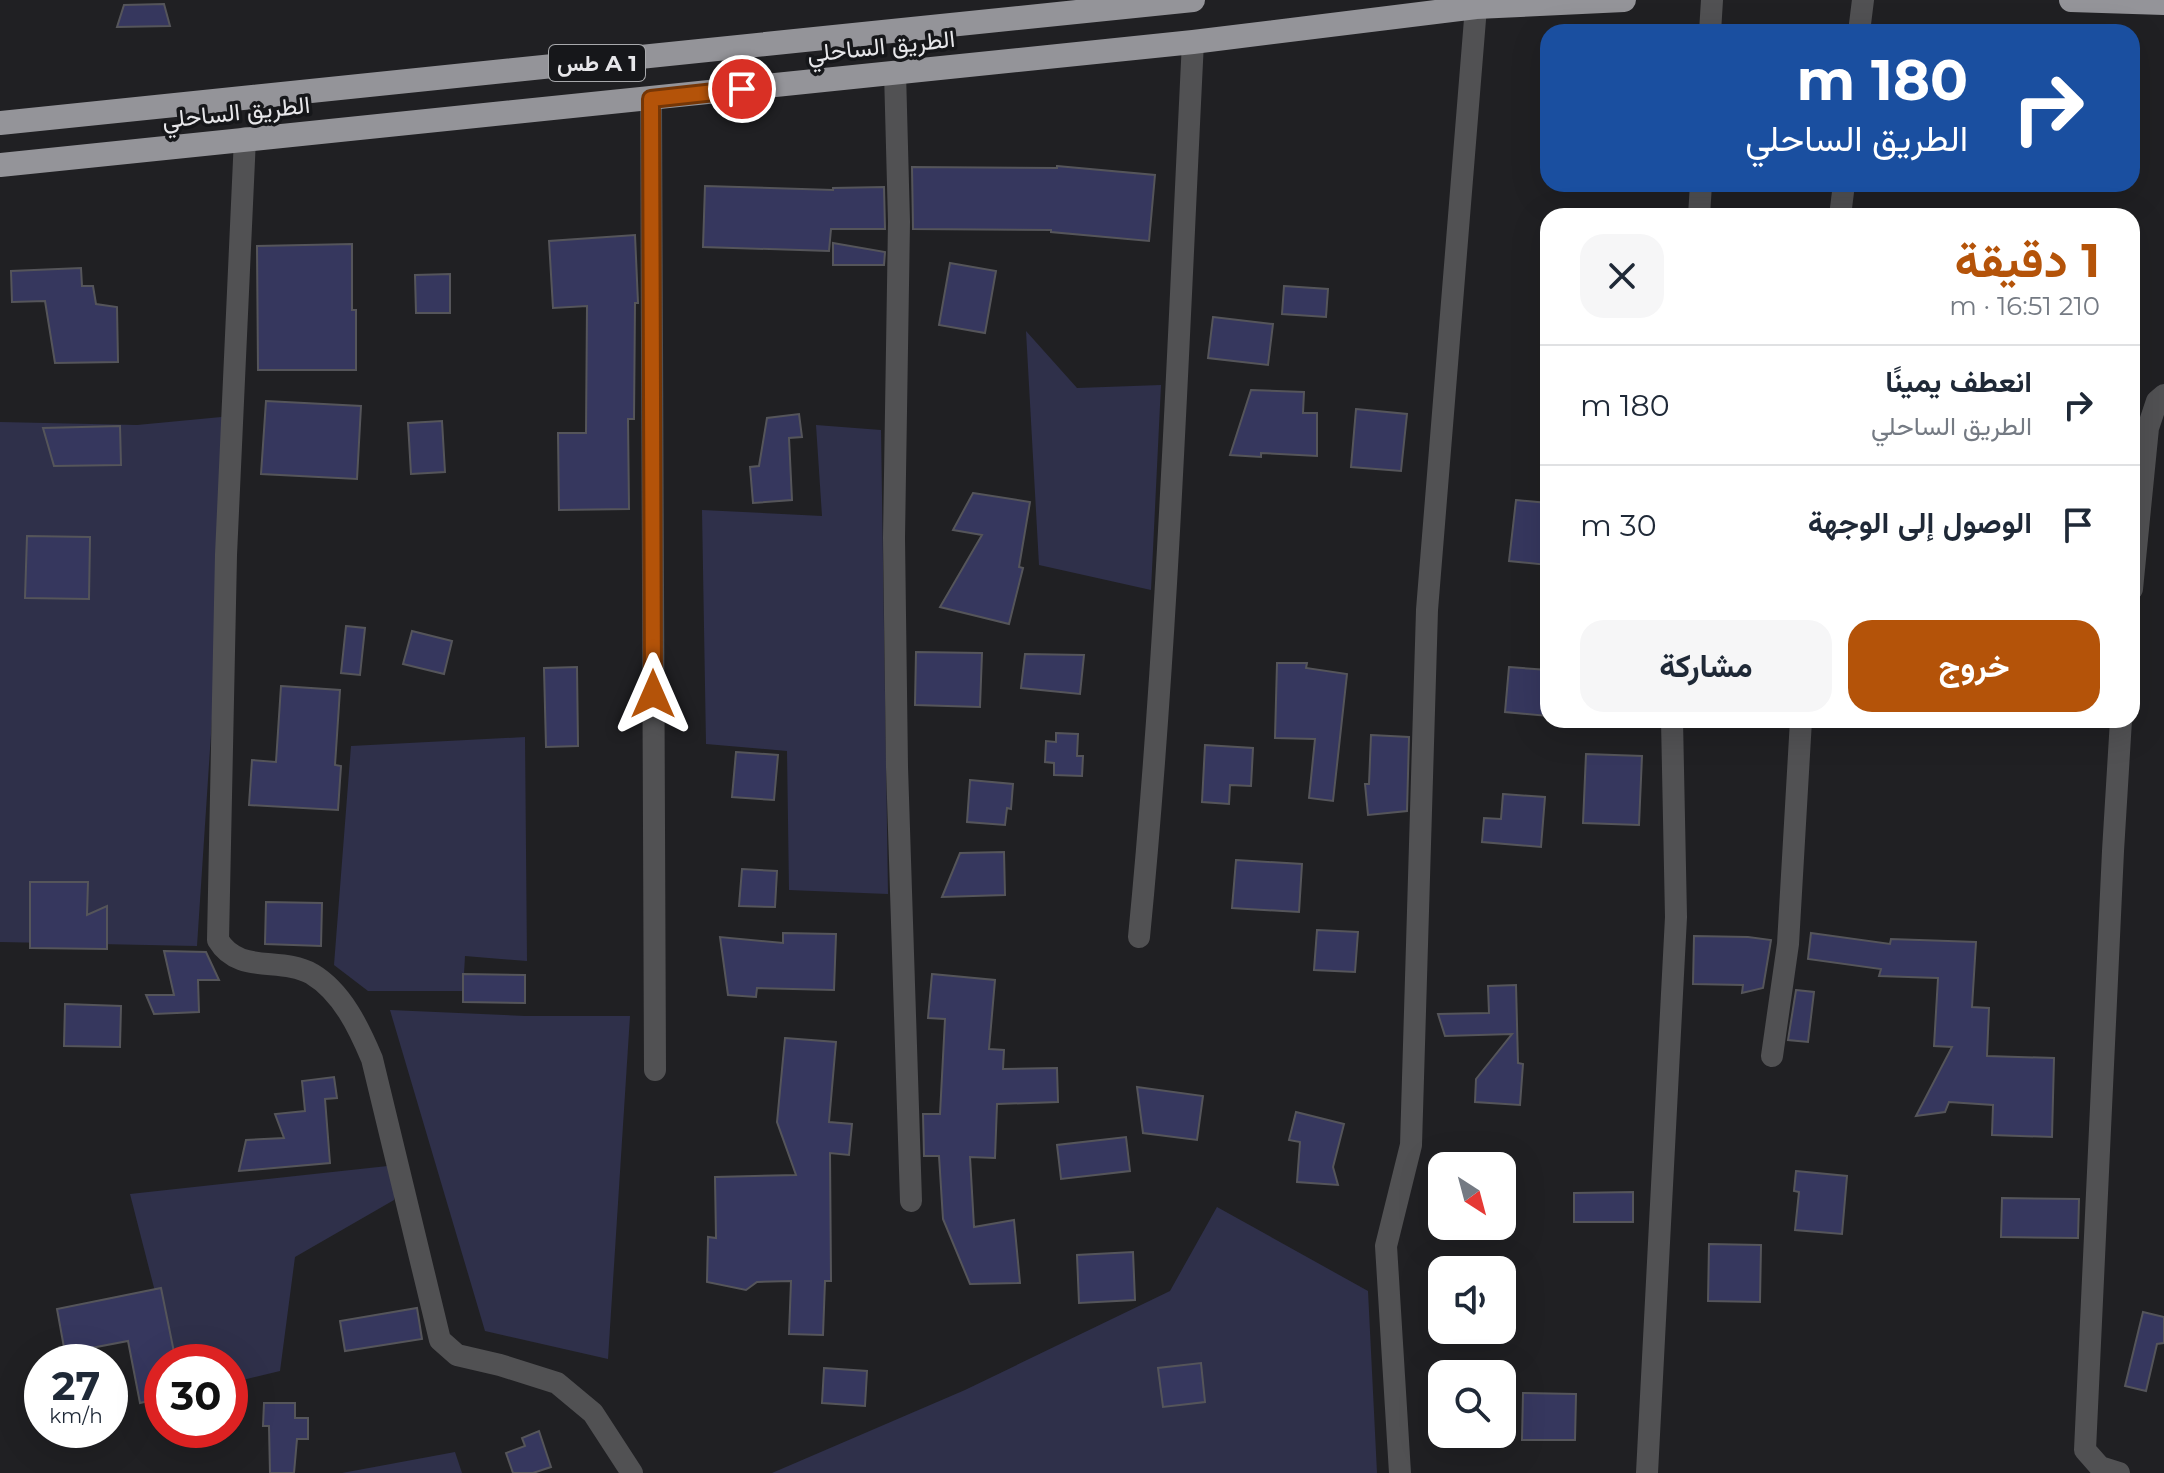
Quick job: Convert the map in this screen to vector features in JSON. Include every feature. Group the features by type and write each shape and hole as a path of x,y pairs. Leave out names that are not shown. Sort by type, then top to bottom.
{"highway":[{"name":"الطريق الساحلي","path":"0,123 1193,0"},
{"name":"الطريق الساحلي","path":"0,165 1193,42 1476,7 1624,0"},
{"path":"2071,0 2164,3"}],"street":[{"path":"1710,24 1712,0"},
{"path":"1860,24 1863,0"},
{"path":"1400,1473 1386,1246 1411,1145 1427,610 1476,7"},
{"path":"1139,937 1153,798 1165,615 1193,42"},
{"path":"895,72 899,222 894,599 903,1017 911,1201"},
{"path":"651,99 655,1070"},
{"path":"245,138 226,555 218,940 226,953 238,960 278,964 311,973 345,1007 362,1034 372,1059 440,1340 457,1355 557,1383 593,1413 632,1473"},
{"path":"2140,508 2148,428 2157,401 2164,395"},
{"path":"1647,1473 1676,917 1672,728"},
{"path":"1772,1056 1788,944 1801,728"},
{"path":"2119,1473 2100,1467 2085,1450 2121,728"}],"shaded area":[{"path":"1026,331 1077,388 1161,385 1151,590 1039,565"},
{"path":"232,416 197,946 0,942 0,422 137,425"},
{"path":"816,425 881,430 888,894 789,890 787,751 706,744 702,510 822,516"},
{"path":"525,737 527,961 465,956 463,991 368,991 334,965 351,746"},
{"path":"390,1010 525,1016 630,1016 608,1359 485,1331"},
{"path":"397,1165 394,1200 295,1257 280,1371 248,1379 248,1344 168,1344 130,1194"},
{"path":"1217,1207 1368,1291 1377,1473 772,1473 965,1390 1170,1291"},
{"path":"455,1452 462,1473 342,1473"}],"building":[{"path":"164,4 170,26 117,27 124,5"},
{"path":"1057,166 1155,175 1149,241 1051,230 913,229 912,167"},
{"path":"705,186 833,190 884,187 885,229 831,229 829,251 703,247"},
{"path":"635,235 638,303 635,303 634,419 628,419 629,509 559,510 558,433 586,433 587,306 553,308 549,241"},
{"path":"833,243 885,252 884,265 833,265"},
{"path":"352,244 356,370 258,370 257,246"},
{"path":"950,263 996,271 985,333 939,325"},
{"path":"81,268 82,286 93,286 96,304 117,307 118,362 55,363 45,301 12,302 11,271"},
{"path":"450,274 450,313 416,313 415,275"},
{"path":"1284,286 1328,289 1326,317 1282,314"},
{"path":"1213,317 1273,324 1268,365 1208,358"},
{"path":"1251,390 1304,392 1303,413 1317,413 1317,456 1230,455"},
{"path":"266,401 361,406 357,479 261,474"},
{"path":"1356,409 1407,414 1401,471 1351,467"},
{"path":"799,414 802,437 789,438 792,500 753,503 750,467 759,466 767,418"},
{"path":"442,421 445,472 411,474 408,423"},
{"path":"120,426 121,465 54,466 43,428"},
{"path":"973,493 1030,502 1019,567 1023,568 1009,624 940,607 982,535 953,530"},
{"path":"1516,500 1540,502 1540,564 1509,561"},
{"path":"27,536 90,537 89,599 25,598"},
{"path":"346,626 365,628 360,675 341,673"},
{"path":"412,631 452,641 444,674 403,664"},
{"path":"916,652 982,653 980,707 915,705"},
{"path":"1025,654 1084,655 1080,694 1021,688"},
{"path":"1277,663 1307,663 1306,668 1347,674 1333,801 1309,798 1315,739 1275,738"},
{"path":"577,667 578,746 546,747 544,668"},
{"path":"1509,667 1540,669 1540,715 1505,712"},
{"path":"281,686 340,690 335,765 341,766 338,810 249,805 252,760 276,762"},
{"path":"1056,733 1078,734 1077,756 1083,756 1082,776 1054,775 1054,763 1045,762 1046,741 1056,742"},
{"path":"1371,735 1409,737 1407,811 1368,815 1365,784 1369,784"},
{"path":"1205,745 1253,748 1251,786 1230,785 1229,804 1202,802"},
{"path":"736,752 778,755 774,800 732,797"},
{"path":"1586,754 1642,756 1639,825 1583,823"},
{"path":"970,780 1013,784 1011,809 1007,808 1005,825 967,822"},
{"path":"1503,794 1545,797 1541,847 1482,842 1484,818 1501,819"},
{"path":"1004,852 1005,895 942,897 960,853"},
{"path":"1236,860 1302,864 1299,912 1232,908"},
{"path":"742,869 777,871 775,907 739,906"},
{"path":"30,882 88,882 87,915 107,906 107,949 30,948"},
{"path":"266,902 322,903 321,946 265,944"},
{"path":"1317,930 1358,932 1355,972 1314,970"},
{"path":"783,933 836,934 834,990 757,988 756,997 728,995 720,937 783,943"},
{"path":"1811,933 1890,944 1891,939 1976,942 1972,1007 1989,1008 1987,1056 2054,1058 2052,1137 1992,1135 1993,1105 1949,1102 1945,1112 1916,1116 1952,1047 1934,1046 1938,978 1879,976 1881,969 1808,959"},
{"path":"1694,936 1771,940 1763,988 1742,993 1743,985 1693,984"},
{"path":"164,951 206,952 219,980 198,980 199,1012 154,1014 146,995 174,995"},
{"path":"463,974 525,975 525,1003 463,1002"},
{"path":"932,974 995,980 989,1049 1004,1050 1003,1069 1057,1068 1058,1102 997,1104 995,1158 970,1157 974,1227 1014,1220 1020,1283 970,1284 943,1219 939,1156 924,1156 923,1114 940,1114 945,1019 928,1018"},
{"path":"1516,985 1518,1063 1523,1064 1520,1105 1475,1102 1476,1079 1512,1034 1445,1036 1438,1014 1489,1013 1488,986"},
{"path":"1796,990 1814,992 1808,1042 1788,1040"},
{"path":"65,1004 121,1006 120,1047 64,1046"},
{"path":"785,1038 836,1042 829,1122 852,1124 849,1155 830,1153 831,1281 825,1281 823,1335 789,1334 791,1281 757,1282 746,1290 707,1282 708,1237 716,1238 715,1177 796,1175 777,1122"},
{"path":"334,1077 337,1098 325,1099 330,1163 239,1171 246,1140 284,1138 275,1114 305,1111 302,1081"},
{"path":"1137,1087 1203,1096 1197,1140 1143,1133"},
{"path":"1296,1112 1344,1124 1333,1167 1338,1185 1297,1182 1300,1142 1289,1140"},
{"path":"1126,1137 1130,1171 1061,1179 1057,1145"},
{"path":"1796,1171 1847,1176 1842,1234 1795,1230 1799,1192 1794,1191"},
{"path":"1633,1192 1633,1222 1574,1222 1574,1193"},
{"path":"2002,1198 2079,1199 2078,1238 2001,1237"},
{"path":"1709,1244 1761,1245 1760,1302 1708,1301"},
{"path":"1133,1252 1135,1300 1079,1303 1077,1255"},
{"path":"161,1288 172,1344 144,1344 144,1402 140,1403 128,1341 63,1344 57,1309"},
{"path":"417,1308 422,1339 345,1351 340,1321"},
{"path":"2143,1312 2164,1317 2164,1343 2157,1344 2146,1391 2125,1386"},
{"path":"1201,1363 1205,1402 1163,1407 1158,1368"},
{"path":"824,1368 867,1371 865,1406 822,1403"},
{"path":"1523,1393 1576,1394 1575,1440 1522,1440"},
{"path":"264,1403 295,1403 295,1418 308,1418 308,1439 297,1439 294,1473 270,1473 269,1426 263,1426"},
{"path":"539,1431 551,1467 533,1473 513,1473 506,1453 525,1446 522,1438"}],"route":[{"path":"653,694 651,99 742,89"}]}
